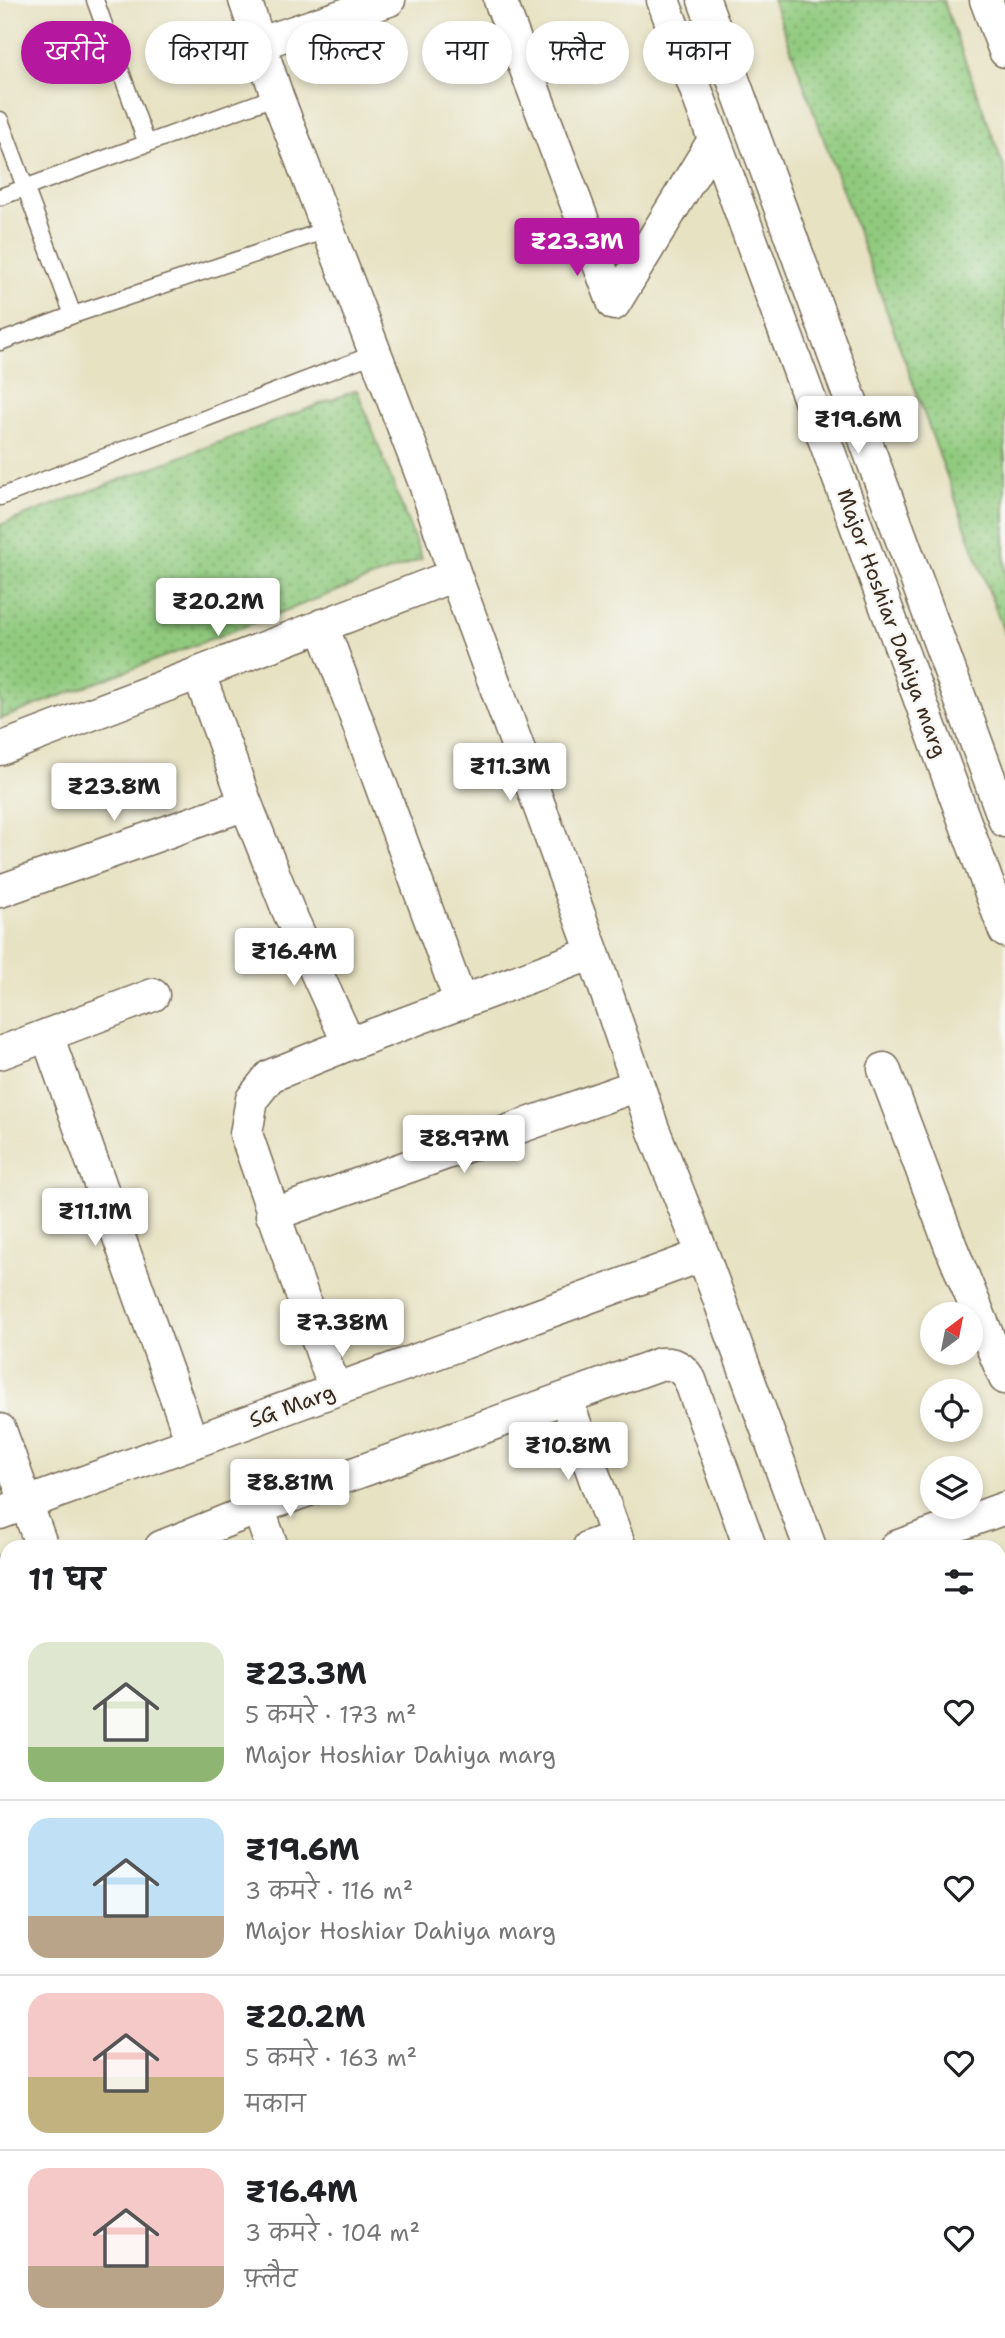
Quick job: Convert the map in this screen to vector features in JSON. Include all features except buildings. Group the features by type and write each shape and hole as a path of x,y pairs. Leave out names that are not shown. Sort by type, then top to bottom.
{"street":[{"path":"245,0 253,21"},
{"path":"272,39 389,0"},
{"path":"500,0 614,304 714,140"},
{"name":"Major Hoshiar Dahiya marg","path":"663,0 1005,931"},
{"name":"Major Hoshiar Dahiya marg","path":"704,0 1005,821"},
{"path":"986,0 1005,51"},
{"path":"272,79 424,481 653,1129 703,1255 800,1540"},
{"path":"0,749 455,575"},
{"path":"323,625 461,1003"},
{"path":"200,674 246,804 288,910 349,1044"},
{"path":"0,891 246,804"},
{"path":"335,1390 246,1134 252,1099 270,1076 593,953"},
{"path":"0,1053 153,995"},
{"path":"47,1035 192,1443"},
{"path":"884,1069 951,1247 1005,1378"},
{"path":"272,1215 638,1085"},
{"name":"SG Marg","path":"13,1508 703,1255"},
{"path":"178,1540 258,1508 660,1364 672,1363 683,1369 690,1380 747,1540"},
{"path":"566,1398 608,1540"},
{"path":"0,1430 13,1508 37,1540"},
{"path":"258,1508 269,1540"},
{"path":"916,1540 1005,1508"}],"lane":[{"path":"95,0 147,144"},
{"path":"0,197 277,96"},
{"path":"0,120 72,315"},
{"path":"0,342 72,315 327,230"},
{"path":"0,496 374,354"}],"green space":[{"path":"773,0 943,0 1005,170 1005,635"},
{"path":"357,390 422,559 0,719 0,525"}]}
